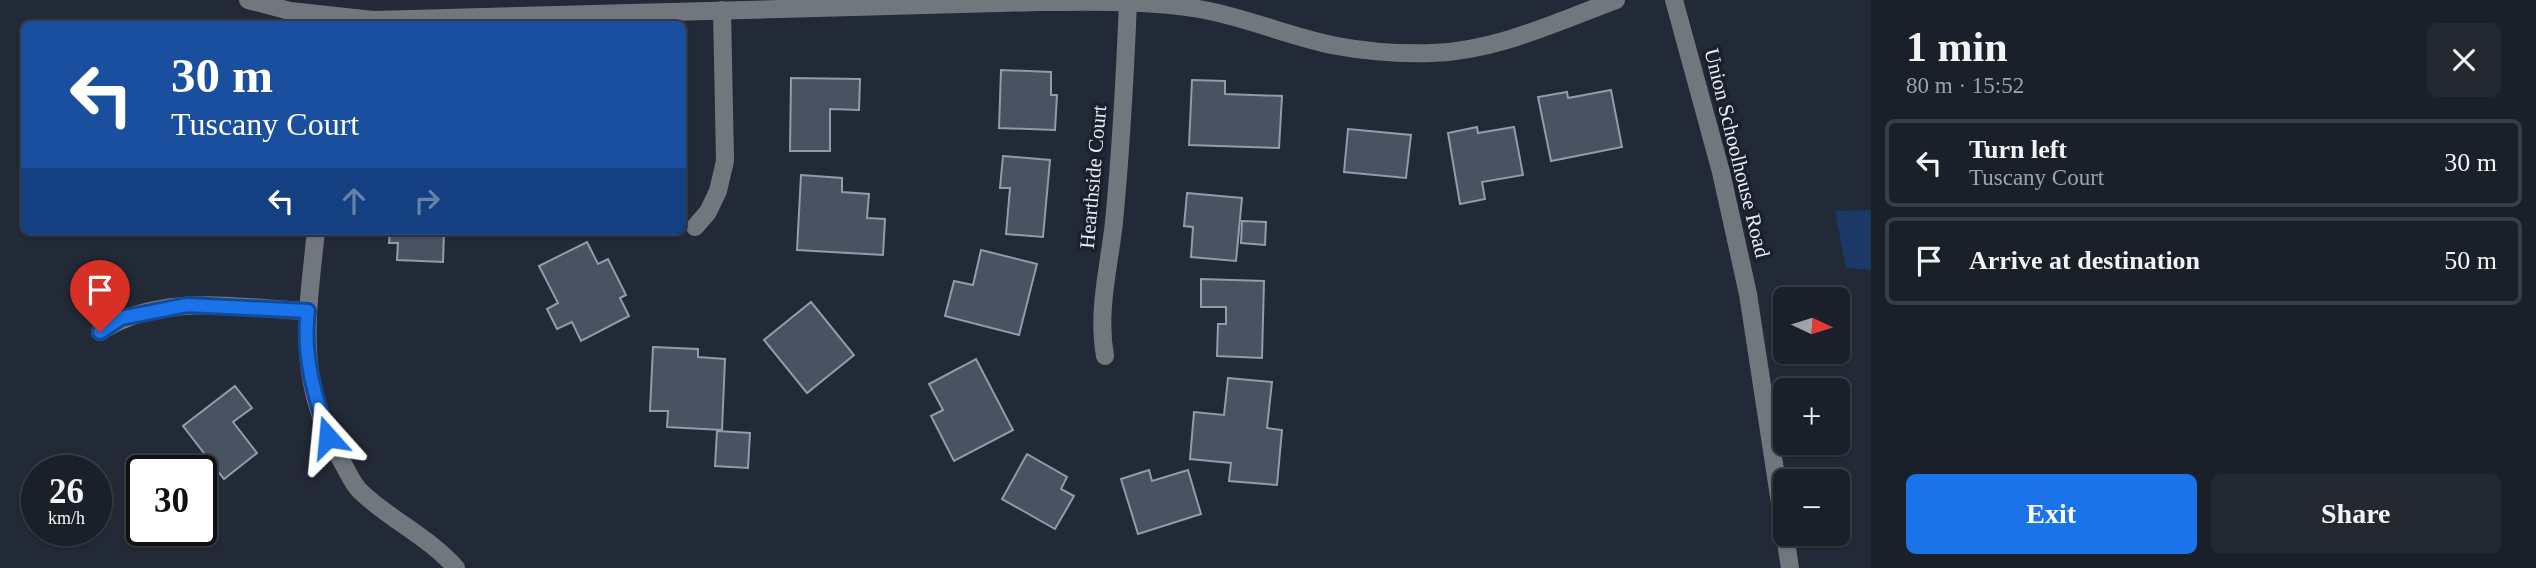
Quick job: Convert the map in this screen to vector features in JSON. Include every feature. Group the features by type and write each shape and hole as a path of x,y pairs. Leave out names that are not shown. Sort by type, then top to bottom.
{"street":[{"path":"248,0 337,21 1040,2 1128,2 1197,9 1250,20 1334,46 1375,53 1435,53 1479,46 1522,34 1616,0"},
{"name":"Union Schoolhouse Road","path":"1674,0 1721,172 1748,294 1790,568"},
{"name":"Hearthside Court","path":"1105,356 1101,305 1114,227 1128,2"},
{"path":"695,227 708,212 719,191 725,161 722,10"},
{"path":"316,235 306,328 311,385 328,437 357,489 389,516 442,552 456,568"},
{"path":"100,332 121,318 187,305 308,311"}],"shaded area":[{"path":"1871,210 1871,270 1846,268 1835,211"}],"building":[{"path":"1001,70 1051,72 1051,95 1057,95 1055,130 999,128"},
{"path":"791,78 860,79 859,110 830,109 830,151 790,151"},
{"path":"1192,80 1225,81 1225,94 1282,96 1279,148 1189,145"},
{"path":"1611,90 1622,147 1551,161 1538,97 1567,92 1568,98"},
{"path":"1477,127 1478,133 1514,127 1523,175 1482,182 1485,199 1460,204 1448,133"},
{"path":"1348,129 1411,135 1406,178 1344,172"},
{"path":"1003,156 1050,160 1043,237 1006,234 1010,188 1000,188"},
{"path":"801,175 842,178 842,192 869,194 867,218 885,219 883,255 797,250"},
{"path":"1187,193 1242,198 1236,261 1191,257 1193,227 1184,226"},
{"path":"1242,221 1266,222 1265,245 1241,243"},
{"path":"390,235 444,235 443,262 397,260 398,243 389,243"},
{"path":"587,242 598,264 608,259 626,295 620,298 629,316 581,341 572,322 557,329 547,309 558,303 539,266"},
{"path":"981,250 1037,264 1019,335 945,316 954,281 973,285"},
{"path":"1201,279 1264,281 1262,358 1217,356 1218,324 1226,324 1226,307 1201,307"},
{"path":"811,302 854,355 807,393 764,340"},
{"path":"653,347 698,349 698,357 725,359 722,430 667,427 668,411 650,411"},
{"path":"976,359 1013,430 954,461 931,416 943,410 929,384"},
{"path":"1228,378 1272,382 1267,428 1282,430 1277,485 1229,481 1231,463 1190,459 1194,412 1224,415"},
{"path":"235,386 252,408 233,422 257,453 224,479 217,470 217,455 205,455 183,426"},
{"path":"717,431 750,433 748,468 715,466"},
{"path":"1027,454 1067,477 1061,489 1074,496 1055,529 1002,499"},
{"path":"1149,470 1152,481 1188,470 1201,514 1138,534 1121,479"}],"route":[{"path":"100,332 121,318 149,310 187,305 308,311 306,328 311,385 328,437"}]}
